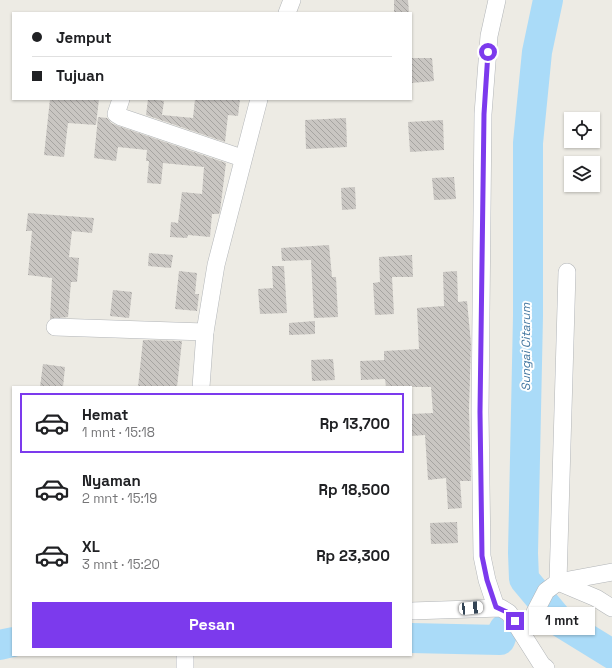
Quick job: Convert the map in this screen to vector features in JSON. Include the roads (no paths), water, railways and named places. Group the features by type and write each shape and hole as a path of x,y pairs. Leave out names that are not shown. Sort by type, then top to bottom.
{"street":[{"path":"287,12 292,0"},
{"path":"496,607 487,580 482,556 480,412 484,114 490,36 497,0"},
{"path":"121,100 116,114 120,117 242,158"},
{"path":"201,386 205,332 216,265 242,158 259,100"},
{"path":"521,630 533,616 552,587 567,272"},
{"path":"55,327 205,332"},
{"path":"552,587 612,572"},
{"path":"552,587 596,598 612,608"},
{"path":"412,611 496,607 509,613 539,660 546,668"}],"waterway":[{"name":"Sungai Citarum","path":"548,0 537,52 528,143 528,316 523,553 524,579 560,622 612,654"},
{"path":"412,638 500,640 504,629"},
{"path":"0,645 12,642"}]}
